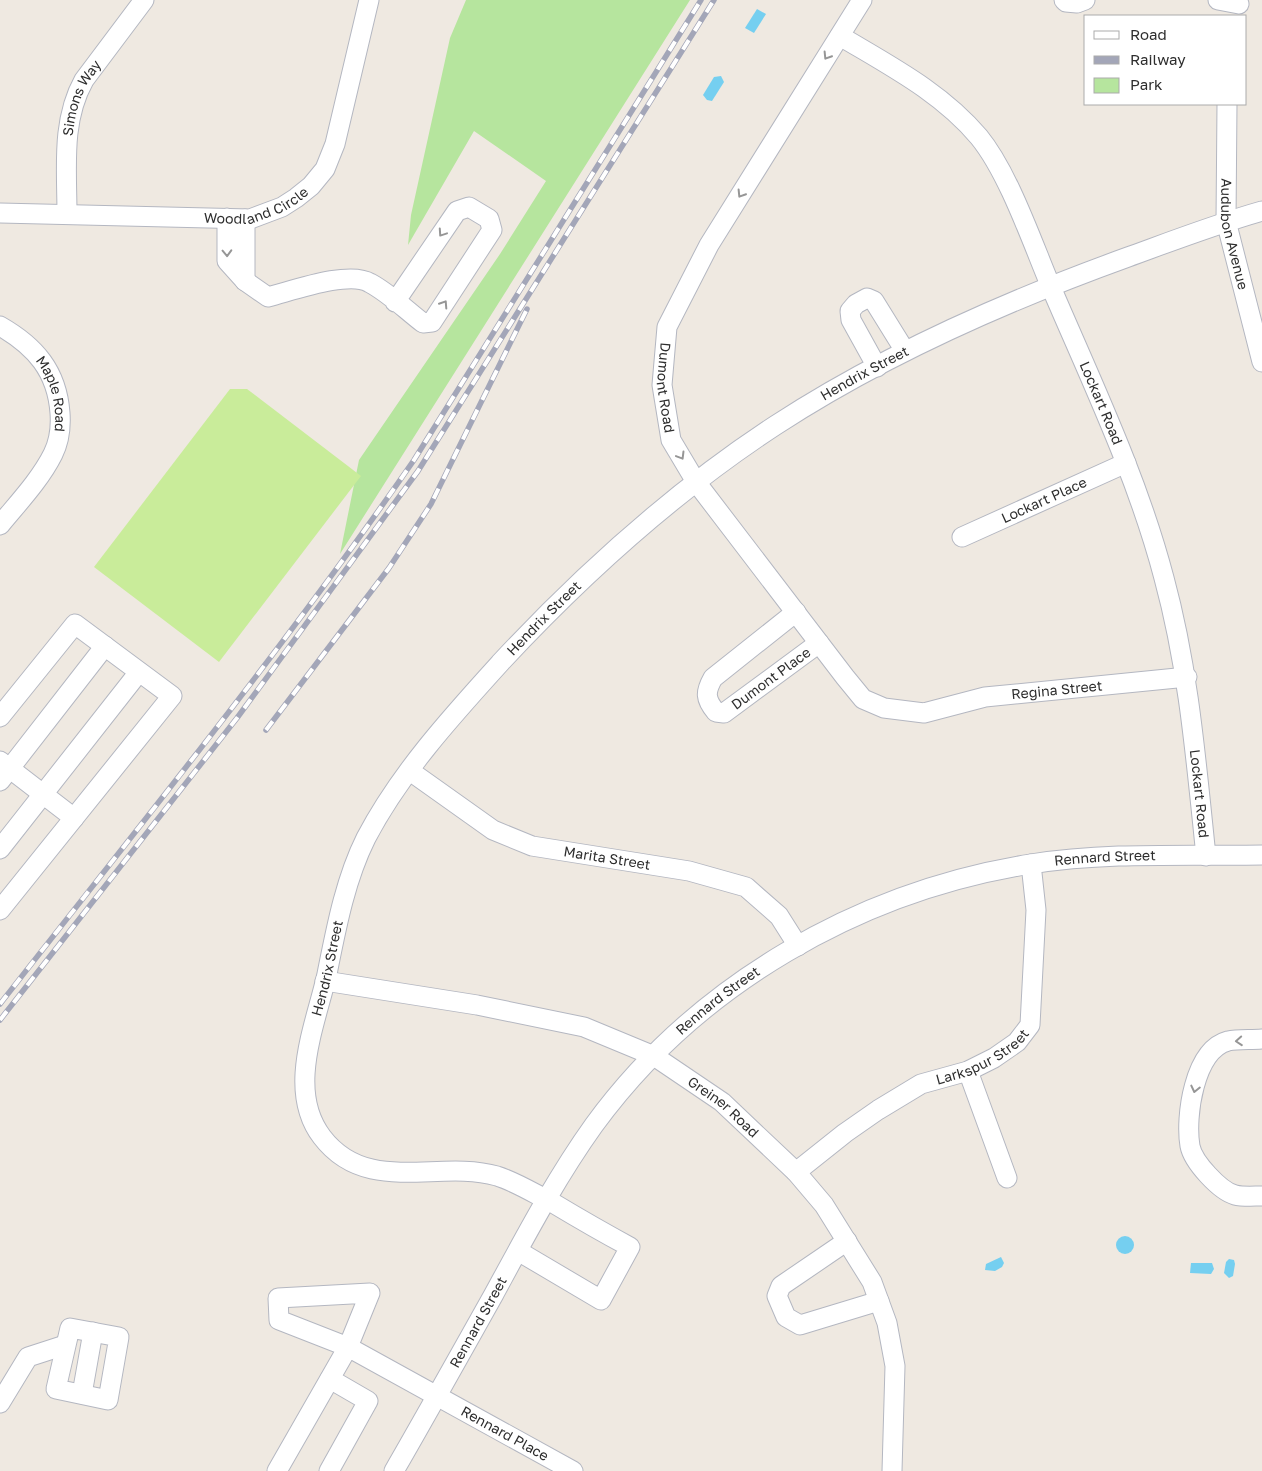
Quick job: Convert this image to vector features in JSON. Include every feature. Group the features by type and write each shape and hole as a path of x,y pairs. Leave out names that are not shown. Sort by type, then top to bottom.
{"street":[{"name":"Simons Way","path":"67,214 68,130 76,94 84,80 144,0"},
{"name":"Woodland Circle","path":"0,213 236,219 267,214 282,207 311,186 325,169 335,144 369,0"},
{"name":"Dumont Road","path":"862,0 709,245 667,327 662,385 666,421 671,440 696,482 863,699 884,708 928,712"},
{"path":"1064,0 1077,3 1085,0"},
{"path":"1218,0 1238,7"},
{"name":"Lockart Road","path":"840,36 912,79 955,110 981,140 1011,194 1126,463 1164,577 1187,677 1206,856"},
{"name":"Audubon Avenue","path":"1227,105 1226,221 1262,362"},
{"path":"236,219 245,281 268,297 337,280 359,279 370,282 395,302 423,323 432,322 492,230 489,219 469,207 457,211 395,302"},
{"name":"Hendrix Street","path":"518,1251 601,1300 630,1247 546,1200 495,1176 477,1173 385,1173 355,1163 335,1150 320,1136 308,1110 304,1076 312,1031 344,900 364,842 386,803 470,696 540,620 617,548 696,482 777,425 904,352 1050,285 1226,221 1262,211"},
{"path":"877,367 851,320 850,312 856,304 867,298 874,301 904,352"},
{"name":"Maple Road","path":"0,326 33,349 46,365 59,396 60,418 59,437 50,460 0,525"},
{"name":"Lockart Place","path":"962,537 1126,463"},
{"name":"Dumont Place","path":"796,612 713,678 706,689 707,702 716,712 724,712 819,643"},
{"path":"0,717 75,624 172,696 0,910"},
{"path":"74,818 43,794 3,770 105,646"},
{"path":"0,849 139,672"},
{"name":"Regina Street","path":"928,712 985,697 1187,677"},
{"name":"Marita Street","path":"410,771 492,830 532,846 689,871 746,887 779,916 798,946"},
{"name":"Rennard Street","path":"394,1471 546,1200 595,1124 654,1056 727,992 798,946 854,917 908,894 957,879 1031,864 1118,857 1262,855"},
{"name":"Larkspur Street","path":"796,1172 845,1133 921,1084 968,1071 1017,1042 1030,1026 1036,910 1031,864"},
{"name":"Greiner Road","path":"325,982 477,1005 584,1027 654,1056 722,1102 796,1172 824,1205 872,1282 887,1323 896,1366 892,1471"},
{"path":"1262,1039 1227,1041 1217,1048 1200,1065 1190,1109 1190,1147 1214,1182 1235,1195 1262,1196"},
{"path":"968,1071 1007,1178"},
{"path":"847,1241 781,1286 777,1296 786,1317 800,1325 879,1301"},
{"name":"Rennard Place","path":"348,1347 370,1293 278,1298 280,1320 348,1347 573,1471"},
{"path":"70,1328 119,1337 108,1400 56,1389 65,1345 70,1328"},
{"path":"82,1394 93,1332"},
{"path":"0,1403 28,1357 65,1345"},
{"path":"277,1471 348,1347"},
{"path":"328,1471 368,1401 330,1380"}],"green space":[{"path":"466,0 690,0 340,554 359,460 500,254 546,181 474,131 408,245 411,215 450,38"},
{"path":"230,389 247,389 361,476 219,662 94,567"}],"water":[{"path":"757,9 766,14 754,33 745,28"},
{"path":"721,76 724,82 712,101 707,100 703,95 714,77"},
{"path":"1125,1236 1131,1239 1134,1245 1131,1251 1125,1254 1119,1251 1116,1245 1119,1239"},
{"path":"1001,1257 1004,1263 1002,1267 995,1271 985,1270 986,1264"},
{"path":"1229,1259 1234,1260 1235,1264 1233,1276 1229,1278 1224,1273 1226,1262"},
{"path":"1191,1263 1212,1263 1214,1269 1211,1274 1190,1273"}],"railway":[{"path":"0,1004 263,668 414,460 701,0"},
{"path":"0,1020 237,718 418,471 714,0"},
{"path":"266,730 389,568 431,504 527,309"}]}
